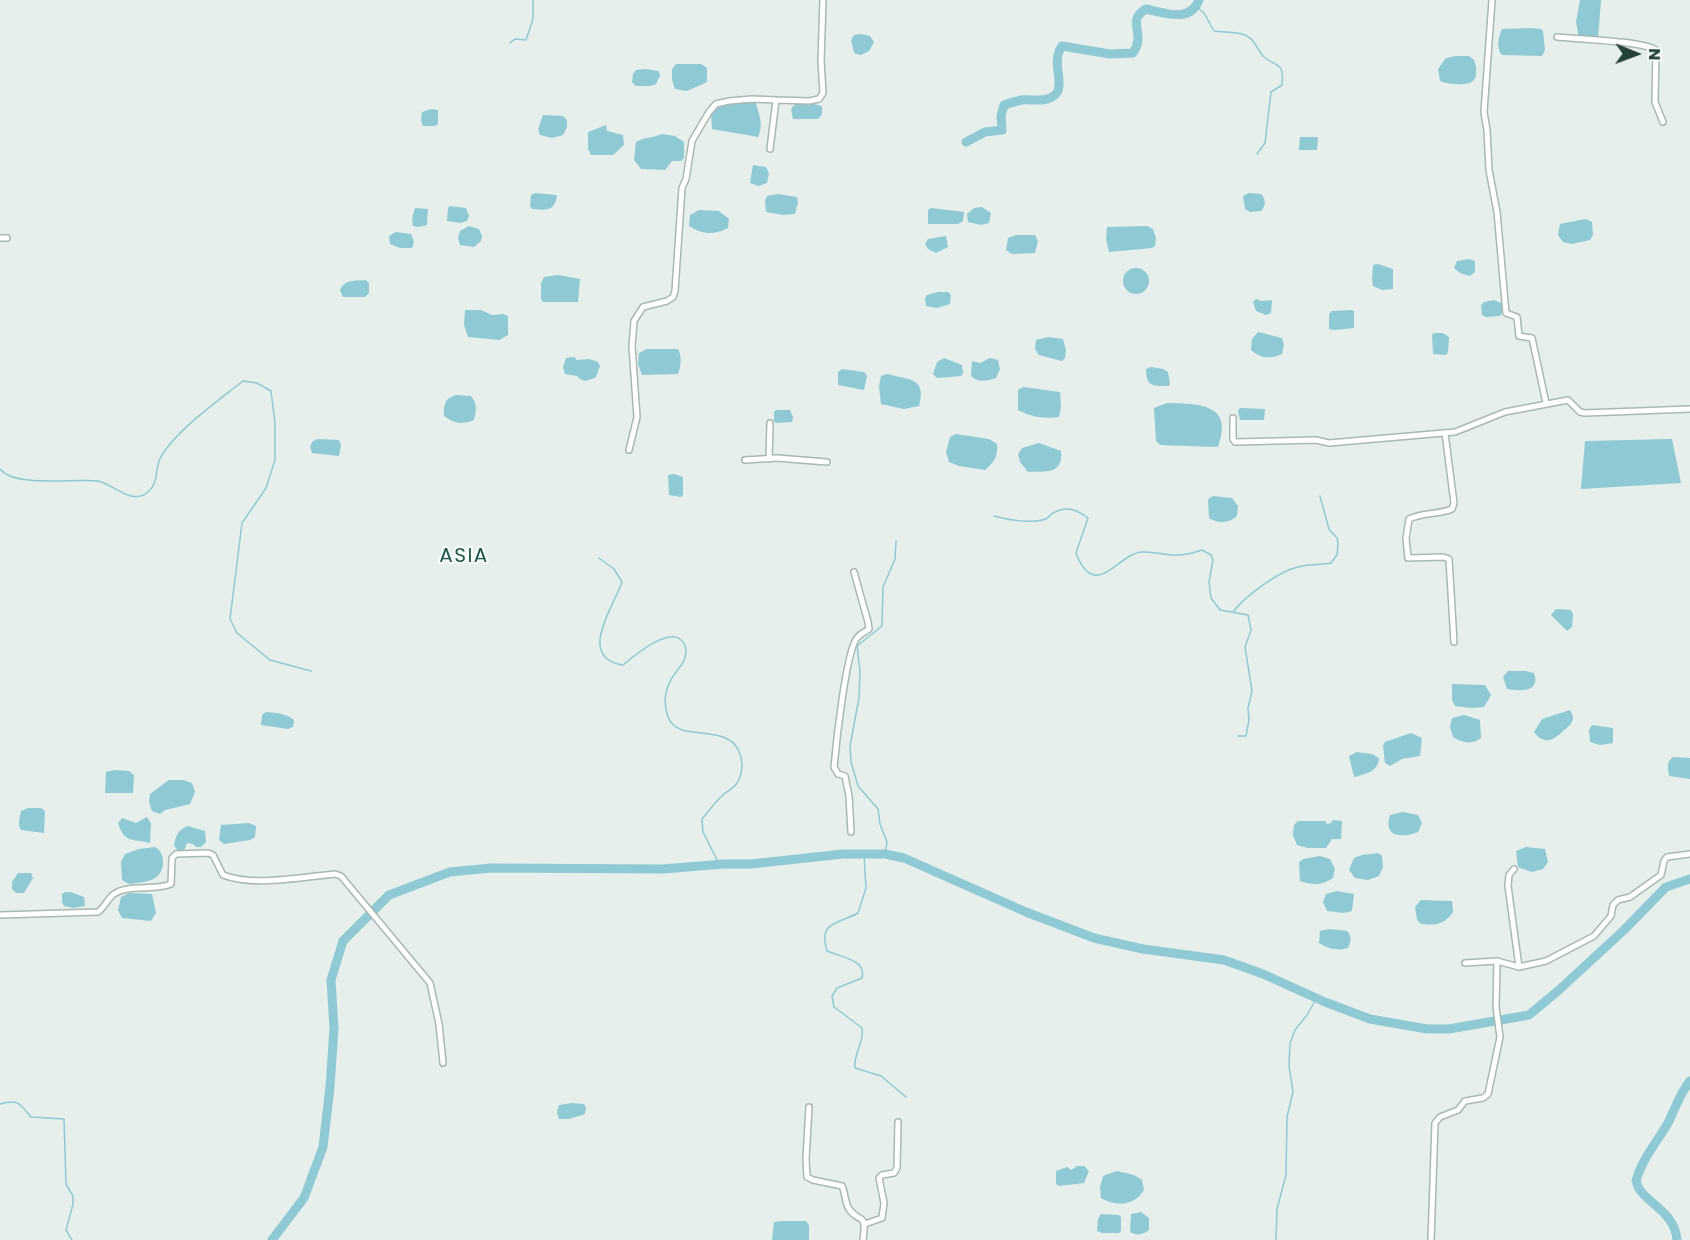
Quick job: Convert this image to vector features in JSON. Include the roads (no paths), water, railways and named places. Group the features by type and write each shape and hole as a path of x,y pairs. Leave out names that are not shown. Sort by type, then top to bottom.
{"street":[{"path":"629,450 637,417 632,346 634,321 643,308 667,301 673,297 675,291 682,188 686,179 692,141 709,112 716,105 729,101 819,99 823,93 821,62 823,0"},
{"path":"1492,0 1484,112 1506,313 1518,319 1519,336 1532,338 1546,403"},
{"path":"1557,37 1653,47 1656,50 1655,102 1663,122"},
{"path":"770,148 776,100"},
{"path":"1233,418 1235,442 1316,440 1329,443 1455,432 1505,412 1568,400 1580,412 1585,413 1690,409"},
{"path":"769,459 770,423"},
{"path":"1445,433 1454,503 1452,509 1417,515 1409,519 1406,538 1408,558 1443,557 1449,559 1454,642"},
{"path":"745,460 828,462"},
{"path":"851,832 849,796 845,776 838,774 834,767 845,678 856,639 868,629 854,572"},
{"path":"0,915 98,912 104,908 115,893 165,887 171,884 172,858 176,854 208,853 213,855 223,875 235,880 256,881 335,874 341,876 430,983 440,1024 443,1062"},
{"path":"1465,963 1497,961 1519,967 1546,961 1594,936 1611,916 1613,905 1618,900 1630,897 1661,875 1667,857 1690,854"},
{"path":"1514,869 1509,875 1509,886 1519,967"},
{"path":"1431,1240 1436,1123 1440,1117 1458,1110 1465,1101 1483,1098 1488,1094 1500,1036 1496,1007 1497,961"},
{"path":"809,1107 807,1177 842,1186 849,1208 866,1224 863,1240"},
{"path":"866,1224 882,1218 884,1203 879,1178 880,1175 894,1173 897,1168 898,1122"}],"water":[{"path":"1580,0 1601,0 1598,39 1579,38 1576,22"},
{"path":"1531,28 1543,31 1545,50 1542,56 1502,55 1498,43 1502,29"},
{"path":"854,35 870,36 874,42 869,51 861,55 854,53 851,40"},
{"path":"1469,56 1474,60 1476,75 1474,80 1467,84 1440,81 1438,69 1446,58"},
{"path":"676,64 701,64 707,68 707,82 687,91 675,89 672,69"},
{"path":"636,70 659,71 660,76 656,84 636,86 632,82 633,74"},
{"path":"747,99 756,103 760,116 758,137 712,129 711,114 717,108"},
{"path":"806,102 822,106 822,114 818,119 793,119 791,109 796,103"},
{"path":"431,109 438,110 438,124 423,126 422,112"},
{"path":"543,115 563,116 567,120 567,127 563,135 552,138 540,135 538,129"},
{"path":"606,125 607,131 623,135 624,145 613,155 591,155 588,149 588,132"},
{"path":"662,134 675,136 684,142 684,158 681,161 672,161 665,170 641,169 634,160 636,142"},
{"path":"1300,137 1318,137 1317,150 1299,150"},
{"path":"753,165 766,167 769,173 767,183 759,186 750,183"},
{"path":"535,193 557,195 556,201 549,209 532,209 531,195"},
{"path":"1249,193 1263,196 1265,205 1261,211 1250,212 1245,209 1243,196"},
{"path":"778,194 797,197 795,214 783,215 766,212 767,196"},
{"path":"450,206 466,208 469,216 467,221 460,223 447,221"},
{"path":"982,207 991,213 989,223 981,225 968,222 967,214 974,208"},
{"path":"415,208 428,209 427,225 413,226 412,218"},
{"path":"931,208 964,212 963,221 958,224 928,224 928,210"},
{"path":"699,210 719,211 729,219 728,228 708,233 689,226 690,215"},
{"path":"1586,219 1592,222 1593,235 1590,240 1572,244 1563,242 1558,235 1560,224"},
{"path":"469,226 479,229 482,236 481,241 474,247 460,245 458,238 460,231"},
{"path":"1147,226 1153,229 1156,238 1155,246 1109,252 1106,239 1107,227"},
{"path":"396,232 411,234 414,242 412,248 400,248 390,244 389,236"},
{"path":"1016,235 1035,235 1038,241 1035,253 1012,254 1006,250 1008,238"},
{"path":"946,236 948,247 936,253 928,249 925,244 928,239"},
{"path":"1469,259 1475,261 1475,272 1470,276 1454,268 1457,261"},
{"path":"1378,264 1393,269 1393,289 1382,290 1373,286 1373,265"},
{"path":"1136,268 1145,272 1149,281 1145,290 1136,294 1127,290 1123,281 1127,272"},
{"path":"558,275 580,279 578,302 543,302 541,283 544,277"},
{"path":"366,280 369,283 369,293 365,297 343,297 340,290 342,286 351,281"},
{"path":"948,292 951,295 950,304 937,308 926,306 927,295"},
{"path":"1256,299 1272,300 1271,313 1266,315 1256,311 1253,302"},
{"path":"1494,300 1503,304 1503,312 1500,316 1482,315 1481,305"},
{"path":"465,310 481,310 492,315 508,316 508,335 499,340 468,337 464,325"},
{"path":"1332,311 1354,311 1354,328 1329,329 1329,314"},
{"path":"1258,332 1282,338 1284,345 1282,354 1266,357 1251,350 1252,339"},
{"path":"1443,333 1449,337 1446,355 1433,354 1432,335"},
{"path":"1048,337 1063,339 1066,350 1062,361 1039,355 1035,349 1036,340"},
{"path":"647,349 678,349 681,361 678,374 642,375 638,364 639,353"},
{"path":"575,357 576,360 589,359 598,362 600,366 596,377 584,380 565,374 563,367 566,358"},
{"path":"944,358 962,365 961,376 937,378 933,374 937,362"},
{"path":"990,358 998,360 1000,369 996,378 986,381 971,376 972,361 980,363"},
{"path":"1151,367 1168,372 1169,386 1149,382 1146,369"},
{"path":"842,369 864,372 867,376 864,390 838,385 838,372"},
{"path":"887,374 909,379 918,385 921,397 919,406 904,409 881,404 879,386 881,376"},
{"path":"1023,387 1060,392 1059,417 1038,417 1018,410 1018,390"},
{"path":"456,395 471,396 476,408 474,420 458,423 444,416 446,402"},
{"path":"1167,403 1201,406 1217,414 1221,422 1222,433 1218,447 1160,445 1156,441 1154,408"},
{"path":"1240,408 1265,409 1264,420 1240,420 1238,411"},
{"path":"790,410 793,417 792,422 776,423 774,412"},
{"path":"956,434 989,439 997,444 995,459 985,470 949,462 946,452 950,437"},
{"path":"318,439 339,440 341,445 339,456 312,453 310,446"},
{"path":"1672,439 1681,483 1581,489 1585,441"},
{"path":"1039,443 1061,451 1061,459 1056,468 1052,470 1028,472 1020,462 1018,454 1022,448"},
{"path":"668,475 683,477 681,497 669,495"},
{"path":"1213,496 1232,498 1238,506 1237,516 1224,522 1209,518 1208,499"},
{"path":"1556,609 1571,610 1573,614 1572,627 1567,631 1551,615"},
{"path":"1508,671 1534,673 1535,684 1528,689 1507,689 1503,677"},
{"path":"1452,684 1485,685 1491,695 1484,707 1455,706 1452,700"},
{"path":"1570,710 1573,717 1572,723 1556,737 1545,740 1534,732 1542,719"},
{"path":"266,712 288,716 294,720 293,727 288,729 261,725 262,715"},
{"path":"1464,715 1480,720 1481,738 1474,742 1460,741 1453,737 1450,727 1452,718"},
{"path":"1592,725 1613,728 1613,743 1600,745 1590,742 1589,730"},
{"path":"1411,733 1422,738 1420,756 1402,759 1390,766 1385,763 1383,746 1385,742"},
{"path":"1357,752 1372,754 1379,758 1374,769 1354,777 1349,756"},
{"path":"1673,757 1690,758 1690,779 1669,776 1668,763"},
{"path":"129,771 134,775 133,793 105,793 106,772"},
{"path":"169,780 183,780 192,783 195,792 190,804 165,810 160,814 152,811 149,802 150,794"},
{"path":"28,808 41,808 45,811 44,833 21,830 19,823 21,811"},
{"path":"1403,812 1418,815 1422,823 1418,832 1400,835 1395,834 1389,828 1390,815"},
{"path":"147,817 151,823 150,843 126,837 118,823 122,818 136,823"},
{"path":"1333,820 1342,821 1341,839 1332,839 1326,848 1308,848 1297,845 1293,835 1294,825 1298,821 1325,821 1327,824"},
{"path":"249,823 256,826 255,837 250,840 224,844 219,840 221,825"},
{"path":"188,826 205,831 206,842 201,847 187,843 184,851 178,851 174,845 177,836 182,829"},
{"path":"155,847 163,858 162,869 156,877 129,884 122,880 121,862 125,854"},
{"path":"1526,847 1545,849 1548,862 1543,869 1532,872 1518,867 1516,851"},
{"path":"1378,853 1382,856 1383,867 1379,876 1368,880 1355,878 1349,870 1354,858"},
{"path":"1320,856 1330,859 1335,869 1333,878 1317,884 1300,881 1299,862"},
{"path":"18,873 31,873 33,878 24,893 16,893 12,889 12,882"},
{"path":"1337,891 1354,894 1352,911 1344,913 1327,911 1323,902 1326,894"},
{"path":"65,892 84,897 85,906 73,908 64,906 62,894"},
{"path":"129,893 152,894 156,913 151,921 122,918 118,910 121,897"},
{"path":"1421,900 1452,901 1453,912 1446,920 1439,923 1421,924 1417,920 1415,907"},
{"path":"1329,929 1347,931 1350,935 1348,948 1333,949 1319,943 1320,931"},
{"path":"584,1104 585,1114 569,1119 559,1119 557,1112 559,1105"},
{"path":"1077,1166 1084,1166 1089,1171 1084,1183 1059,1186 1056,1184 1056,1171 1067,1167 1071,1170"},
{"path":"1117,1171 1134,1175 1142,1180 1144,1190 1130,1202 1119,1204 1101,1198 1100,1187 1103,1176"},
{"path":"1141,1212 1149,1218 1149,1230 1142,1234 1130,1232 1131,1214"},
{"path":"1101,1214 1119,1215 1121,1231 1102,1233 1097,1231"},
{"path":"806,1221 809,1225 809,1240 772,1240 774,1222"}],"waterway":[{"path":"510,43 515,39 526,40 533,19 533,0"},
{"path":"966,142 985,132 1002,130 1001,116 1004,105 1022,100 1047,99 1055,95 1059,85 1057,59 1062,46 1110,54 1133,53 1138,39 1137,18 1146,9 1176,15 1183,14 1190,12 1199,0"},
{"path":"1196,6 1204,13 1214,31 1249,37 1264,57 1281,69 1282,85 1271,92 1265,143 1257,154"},
{"path":"0,469 8,475 32,480 98,481 123,493 136,497 142,496 152,488 160,459 169,445 211,406 243,381 257,383 271,391 275,423 275,460 266,488 242,523 230,619 237,633 270,660 311,671"},
{"path":"1233,612 1253,592 1290,569 1331,563 1337,555 1338,543 1337,538 1329,529 1320,496"},
{"path":"994,516 1034,521 1046,519 1063,509 1080,513 1088,518 1076,553 1083,567 1091,574 1099,575 1107,572 1133,554 1142,552 1179,555 1202,550 1211,555 1213,560 1209,582 1211,598 1220,610 1248,615 1251,630 1245,647 1252,691 1248,708 1249,720 1246,736 1238,736"},
{"path":"885,854 887,842 880,824 878,809 858,786 851,762 850,746 859,698 860,671 857,646 882,626 883,587 895,559 896,541"},
{"path":"599,558 614,569 622,582 602,630 600,642 602,652 609,660 623,665 660,640 668,637 681,640 686,652 683,663 669,683 666,695 669,719 675,726 684,730 728,739 736,746 741,757 742,771 737,783 702,819 703,832 719,864"},
{"path":"272,1240 304,1198 323,1147 334,1028 331,980 343,941 389,895 450,872 491,868 663,869 751,864 843,854 885,854 904,858 1026,912 1094,938 1143,949 1224,960 1370,1019 1427,1029 1449,1029 1529,1015 1623,931 1666,887 1690,879"},
{"path":"864,854 866,888 858,913 832,925 825,934 827,951 857,963 863,972 862,978 837,988 832,996 834,1007 862,1028 855,1068 881,1076 906,1097"},
{"path":"1276,1240 1277,1209 1286,1175 1287,1117 1293,1092 1289,1066 1290,1043 1295,1030 1316,999"},
{"path":"1677,1240 1675,1229 1670,1221 1644,1195 1636,1181 1646,1158 1690,1081"},
{"path":"0,1104 18,1103 31,1117 64,1119 66,1184 73,1196 66,1230 72,1240"}],"district":[{"name":"ASIA","path":"464,557"}]}
